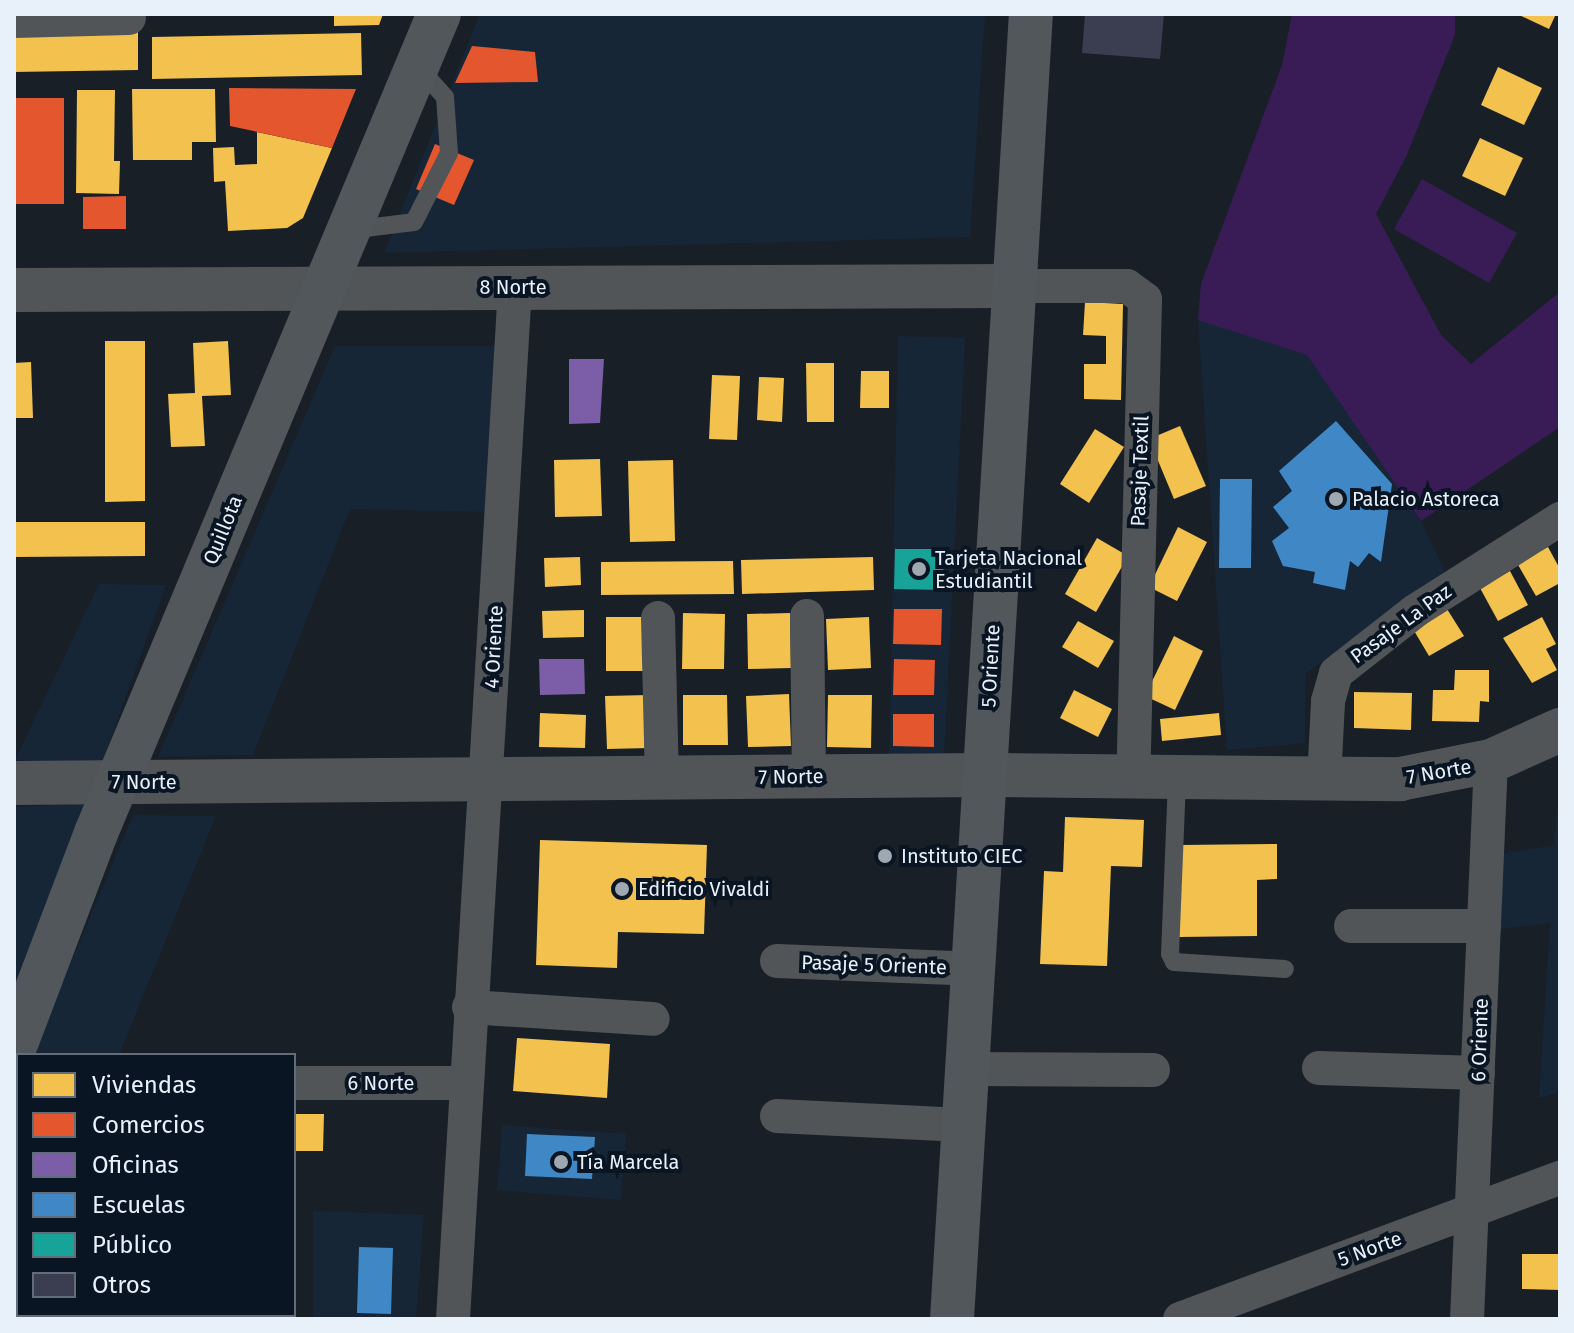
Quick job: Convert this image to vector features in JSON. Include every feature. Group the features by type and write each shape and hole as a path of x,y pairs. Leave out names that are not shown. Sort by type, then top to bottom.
{"main road":[{"name":"Quillota","path":"14,1049 118,782 321,289 439,14"},
{"name":"5 Oriente","path":"952,1319 1011,286 1031,14"}],"street":[{"path":"14,21 129,18"},
{"name":"8 Norte","path":"14,290 1011,286"},
{"name":"Pasaje Textil","path":"1011,286 1127,286 1145,299 1133,780"},
{"name":"4 Oriente","path":"453,1319 469,1007 487,779 515,287"},
{"name":"Pasaje La Paz","path":"1324,781 1328,701 1336,673 1415,611 1560,519"},
{"path":"807,616 809,777"},
{"path":"658,618 662,778"},
{"name":"7 Norte","path":"14,783 985,775 1133,780 1400,779 1491,761 1560,730"},
{"name":"6 Oriente","path":"1467,1319 1491,761"},
{"path":"1351,926 1484,926"},
{"name":"Pasaje 5 Oriente","path":"777,961 972,969"},
{"path":"469,1007 653,1019"},
{"path":"1319,1068 1478,1073"},
{"path":"966,1069 1153,1070"},
{"name":"6 Norte","path":"296,1083 467,1083"},
{"path":"777,1116 963,1125"},
{"name":"5 Norte","path":"1180,1319 1560,1178"}],"lane":[{"path":"348,231 414,222 449,153 445,97 417,66"},
{"path":"1177,780 1170,954 1174,962 1285,969"}],"shaded area":[{"path":"480,14 985,14 970,237 384,253"},
{"path":"1292,14 1455,14 1455,35 1406,157 1376,214 1441,335 1471,364 1560,292 1560,427 1421,521 1307,355 1198,320 1201,284 1282,65"},
{"path":"1422,179 1517,233 1489,283 1394,229"},
{"path":"1201,284 1239,284 1307,354 1421,521 1445,571 1305,674 1305,743 1227,750 1198,320"},
{"path":"898,336 965,338 944,757 889,758"},
{"path":"335,346 501,346 492,512 350,509 253,755 158,757"},
{"path":"99,584 166,585 102,763 15,760"},
{"path":"1560,781 1560,1092 1539,1098 1550,923 1488,930 1496,855 1554,845"},
{"path":"86,804 14,993 14,807"},
{"path":"133,815 216,816 120,1053 33,1053"},
{"path":"16,1093 16,1165 14,1098"},
{"name":"Tía Marcela","path":"502,1125 626,1134 621,1200 497,1190"},
{"path":"313,1211 424,1215 416,1319 313,1319"}],"building: Viviendas":[{"path":"334,14 383,14 379,25 334,26"},
{"path":"1517,14 1556,14 1549,29"},
{"path":"138,32 138,70 14,72 14,33"},
{"path":"361,33 362,75 152,79 152,37"},
{"path":"1498,67 1542,88 1524,125 1481,105"},
{"path":"132,89 215,89 216,142 192,142 192,160 133,160"},
{"path":"77,90 115,90 114,161 120,161 119,194 76,193"},
{"path":"257,132 332,148 303,218 287,228 228,231 225,181 214,182 213,148 234,147 235,165 257,164"},
{"path":"1480,138 1523,158 1505,196 1462,176"},
{"path":"1085,302 1123,304 1121,400 1084,399 1084,364 1106,364 1106,336 1083,335"},
{"path":"105,341 145,341 145,501 105,502"},
{"path":"228,341 231,395 202,396 205,446 171,447 168,394 195,393 193,343"},
{"path":"31,362 33,418 14,418 14,363"},
{"path":"806,363 834,363 834,422 807,422"},
{"path":"861,371 889,371 889,408 860,408"},
{"path":"712,375 740,376 737,440 709,439"},
{"path":"759,377 784,378 782,422 757,420"},
{"path":"1180,426 1206,486 1174,499 1149,439"},
{"path":"1095,429 1124,447 1089,503 1060,484"},
{"path":"600,459 602,516 555,517 554,460"},
{"path":"673,460 675,541 630,542 628,461"},
{"path":"14,522 145,522 145,556 14,557"},
{"path":"1178,527 1207,542 1177,601 1149,587"},
{"path":"1097,538 1128,556 1096,612 1065,594"},
{"path":"1548,547 1560,569 1560,583 1536,596 1517,563"},
{"path":"580,557 581,585 545,587 544,558"},
{"path":"873,557 874,590 742,594 741,560"},
{"path":"733,561 734,594 601,595 601,562"},
{"path":"1510,571 1528,605 1498,621 1480,588"},
{"path":"1447,609 1464,636 1429,656 1413,629"},
{"path":"584,610 584,637 543,638 542,611"},
{"path":"683,613 725,614 724,669 682,669"},
{"path":"790,613 791,668 748,669 747,614"},
{"path":"606,617 646,617 647,671 606,671"},
{"path":"869,617 871,668 828,670 826,619"},
{"path":"1542,617 1556,644 1546,649 1557,670 1532,683 1503,638"},
{"path":"1078,621 1114,641 1098,668 1062,647"},
{"path":"1174,636 1203,651 1175,710 1145,696"},
{"path":"1455,670 1489,670 1489,702 1480,701 1479,722 1432,721 1433,690 1454,690"},
{"path":"1074,690 1112,709 1098,737 1060,718"},
{"path":"1354,692 1412,693 1411,730 1354,728"},
{"path":"789,694 791,746 748,747 746,696"},
{"path":"649,695 650,748 607,749 605,696"},
{"path":"683,695 727,695 728,745 683,745"},
{"path":"828,695 872,695 871,748 827,747"},
{"path":"540,713 586,715 585,748 539,747"},
{"path":"1219,713 1221,735 1162,741 1160,719"},
{"path":"1065,817 1144,820 1142,867 1111,866 1107,966 1040,964 1044,871 1063,872"},
{"name":"Edificio Vivaldi","path":"540,840 707,845 704,934 618,932 617,968 536,965"},
{"path":"1277,844 1277,879 1257,880 1257,936 1179,937 1179,845"},
{"path":"517,1038 610,1044 607,1098 513,1091"},
{"path":"296,1114 324,1114 323,1151 296,1151"},
{"path":"1522,1254 1560,1254 1560,1290 1522,1289"}],"building: Comercios":[{"path":"472,46 535,52 538,82 455,83"},
{"path":"229,88 356,89 332,148 230,126"},
{"path":"14,98 64,98 64,204 14,204"},
{"path":"435,144 474,160 454,205 416,189"},
{"path":"126,196 126,229 83,229 83,197"},
{"path":"894,609 942,609 941,645 893,644"},
{"path":"894,659 935,660 934,695 893,695"},
{"path":"893,714 934,714 934,747 893,746"}],"building: Oficinas":[{"path":"569,359 604,359 600,423 569,424"},
{"path":"539,659 584,659 585,694 540,695"}],"building: Escuelas":[{"name":"Palacio Astoreca","path":"1336,421 1392,484 1381,562 1369,553 1358,567 1350,561 1345,590 1313,583 1315,572 1283,566 1272,541 1289,528 1273,507 1292,491 1279,471"},
{"path":"1220,479 1252,479 1251,568 1219,568"},
{"path":"527,1134 595,1137 592,1179 525,1176"},
{"path":"359,1247 393,1248 391,1314 357,1313"}],"building: Público":[{"name":"Tarjeta Nacional Estudiantil","path":"895,549 944,549 943,590 894,589"}],"building: Otros":[{"path":"1085,14 1164,14 1160,59 1082,53"}],"place":[{"name":"Palacio Astoreca","path":"1336,499"},
{"name":"Tarjeta Nacional Estudiantil","path":"919,569"},
{"name":"Instituto CIEC","path":"885,856"},
{"name":"Edificio Vivaldi","path":"622,889"},
{"name":"Tía Marcela","path":"561,1162"}]}
